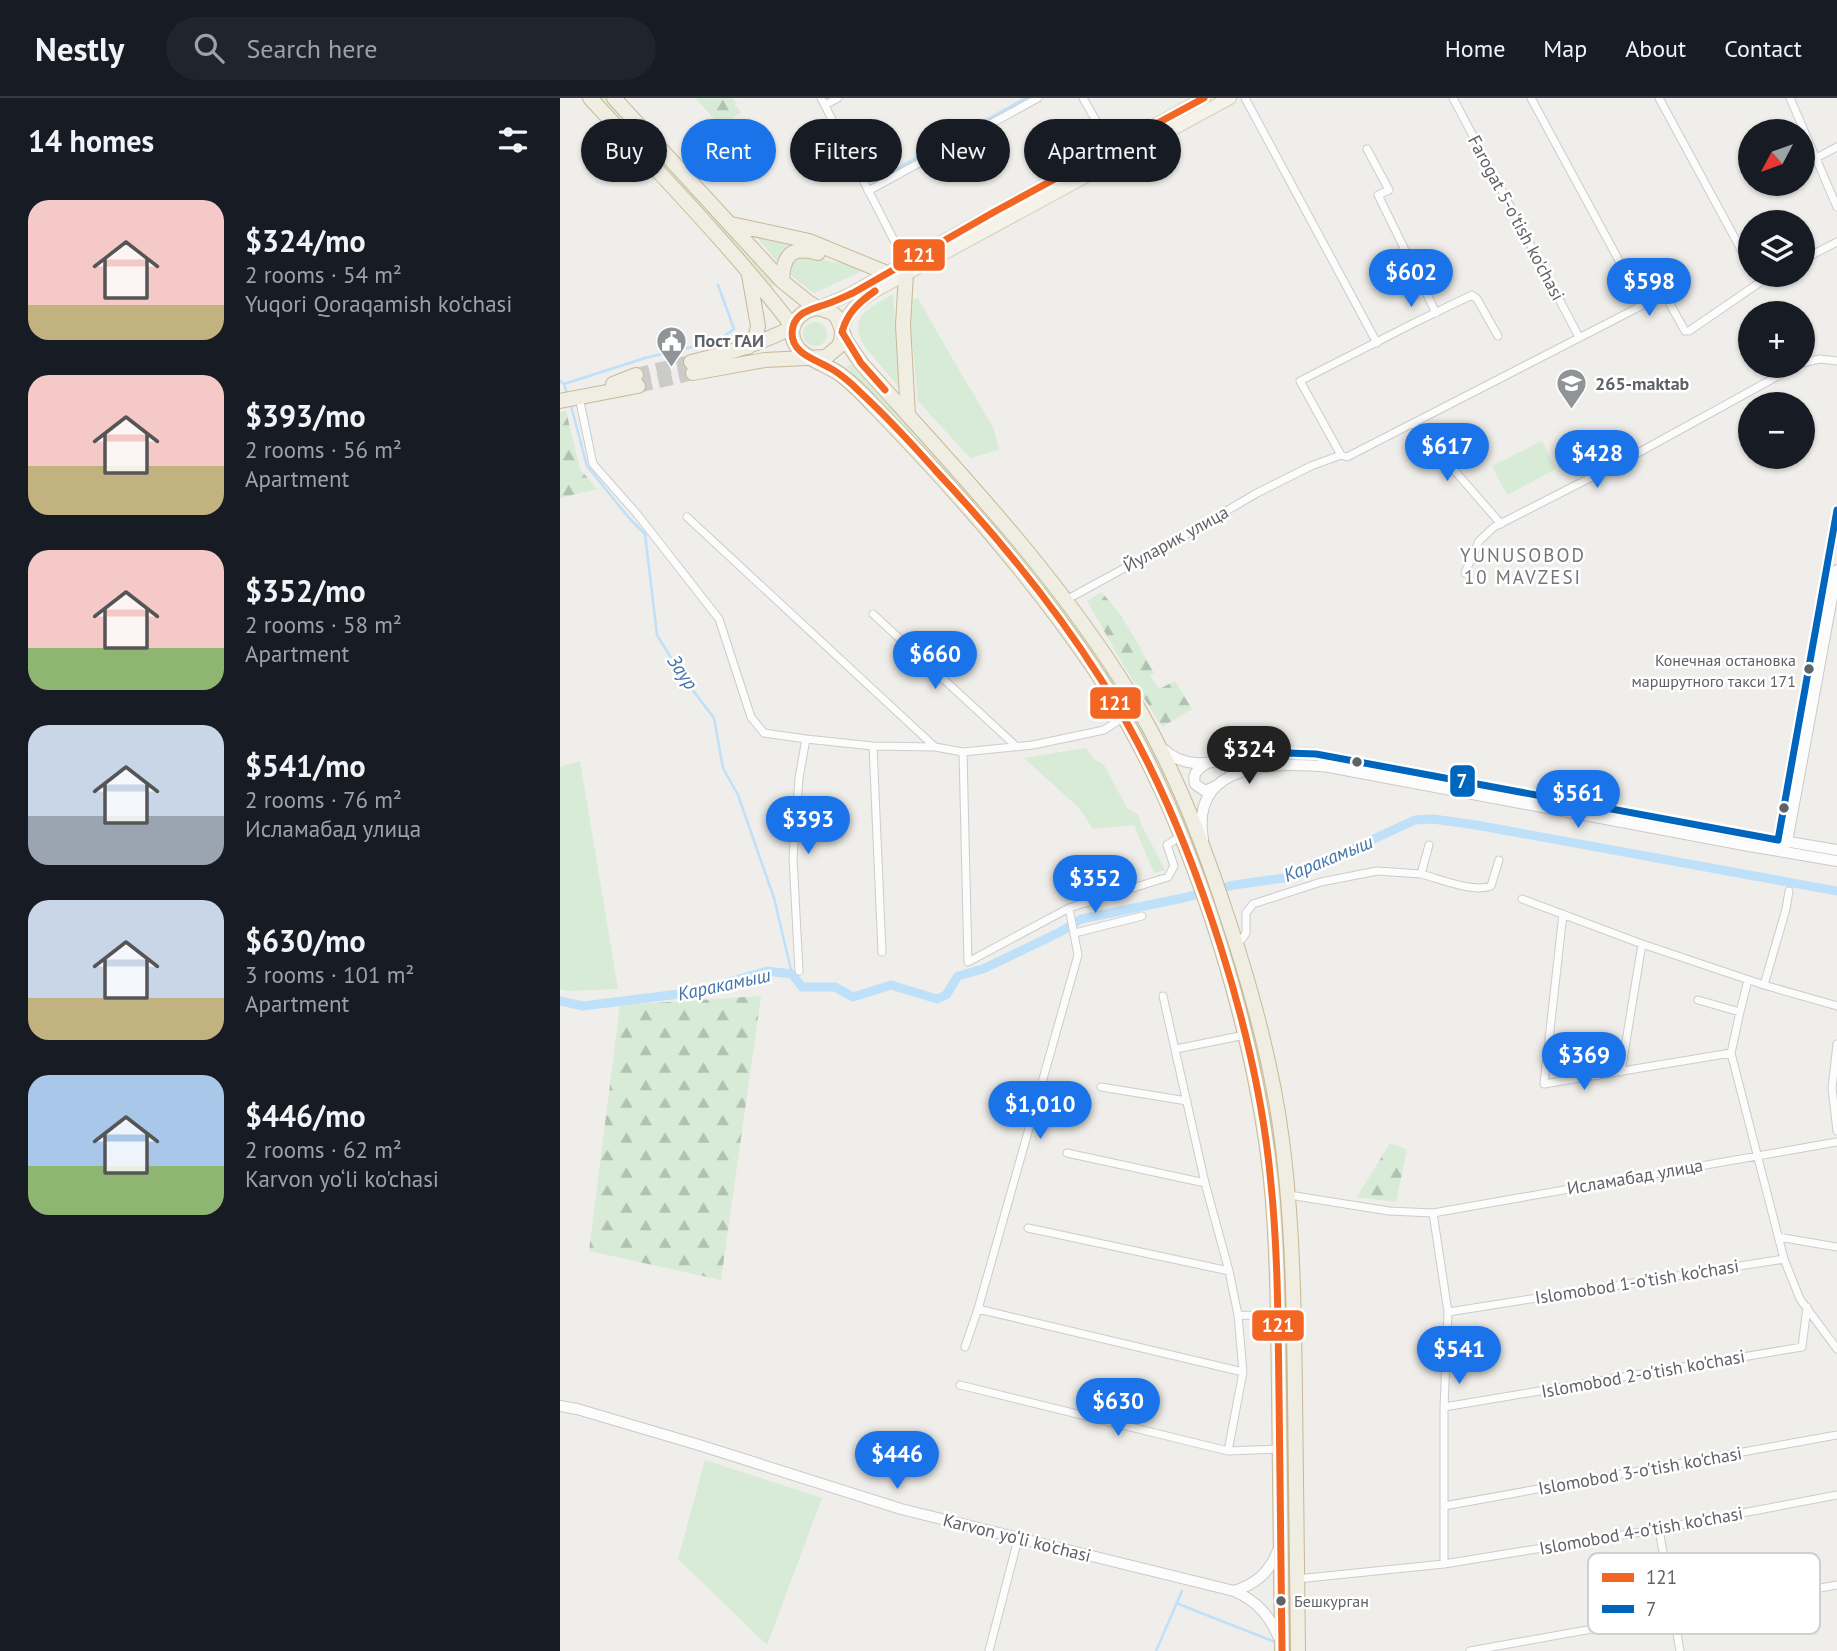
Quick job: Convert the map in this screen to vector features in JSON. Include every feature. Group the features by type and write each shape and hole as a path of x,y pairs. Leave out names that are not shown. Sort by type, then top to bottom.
{"highway":[{"path":"590,98 749,274 793,327"},
{"path":"614,98 782,281 818,308"},
{"path":"731,225 810,241 887,273"},
{"path":"782,281 785,262 795,251 805,250 838,260 845,255"},
{"path":"906,268 903,325 908,415"},
{"path":"748,347 758,326 749,274"},
{"path":"767,340 775,331 776,324 775,310 770,298"},
{"path":"793,327 767,340 692,368 777,359 811,358 819,358 833,353 841,341 842,332 837,317 825,309 805,311 793,327 794,342 798,349 811,358 840,374 863,395 929,462 1004,548 1094,668 1156,775 1182,835 1234,987 1264,1125 1271,1180 1278,1343 1282,1648"},
{"path":"842,332 861,363 1016,537 1107,659 1158,744 1184,797 1212,869 1253,999 1282,1140 1291,1235 1298,1651"},
{"path":"777,359 821,372 863,395"},
{"path":"560,401 637,380"},
{"path":"1094,668 1107,659"},
{"path":"1278,1343 1294,1342"},
{"path":"1280,1510 1296,1510"}],"main road":[{"path":"1170,119 1204,98"},
{"path":"1181,122 1230,98"},
{"path":"842,332 847,317 855,306 906,268 1063,182"},
{"path":"818,308 887,273 906,268"},
{"path":"1782,845 1837,510"},
{"path":"1782,845 1837,570"},
{"path":"1158,744 1169,754 1195,764 1268,754 1316,754 1782,845 1837,861"},
{"path":"1207,763 1195,772 1194,778 1195,784 1205,791 1231,775 1253,768 1296,764 1329,767 1782,845 1837,850"},
{"path":"1206,852 1202,834 1203,815 1216,786"},
{"name":"Karvon yo‘li ko'chasi","path":"560,1406 699,1445 901,1509 1234,1591 1264,1611 1274,1626 1282,1648"},
{"path":"1234,1591 1251,1584 1268,1571 1281,1544"}],"street":[{"path":"838,98 823,102 906,268"},
{"path":"868,191 1038,98"},
{"path":"1083,98 1095,119"},
{"path":"1245,98 1377,342"},
{"name":"Farogat 5-o'tish ko'chasi","path":"1453,98 1579,337"},
{"path":"1531,98 1643,305"},
{"path":"1659,98 1738,244"},
{"path":"1790,98 1837,207"},
{"path":"1816,158 1837,147"},
{"path":"1367,149 1389,190 1378,195 1436,313"},
{"path":"1815,253 1837,242"},
{"path":"1501,524 1414,424 1665,295 1687,332 1753,287"},
{"path":"1341,456 1300,381 1472,295 1498,336"},
{"path":"1815,360 1837,361"},
{"path":"1465,573 1479,541 1488,531 1774,378"},
{"path":"579,397 593,464 637,514 719,620 751,717 764,733 873,746 936,747 963,752 1033,745 1104,730 1124,717"},
{"name":"Йуларик улица","path":"1065,600 1257,493 1311,466 1341,456 1347,457 1414,424"},
{"path":"687,517 936,747"},
{"path":"873,614 1017,747"},
{"path":"799,971 793,858 799,778 806,739"},
{"path":"873,746 883,951"},
{"path":"963,752 968,962 1069,908 1168,877 1174,866 1167,845 1182,835"},
{"path":"1421,874 1429,845"},
{"path":"1236,943 1246,933 1246,913 1254,904 1321,883 1377,871 1421,874 1468,887 1486,888 1491,886 1499,860"},
{"path":"1764,985 1789,891"},
{"path":"1522,899 1642,944 1748,980 1837,1006"},
{"path":"965,1346 978,1309 1078,955 1069,908"},
{"path":"1563,914 1544,1084 1731,1053"},
{"path":"1075,933 1142,916"},
{"path":"1621,1072 1642,944"},
{"path":"1748,980 1731,1053 1784,1259 1800,1299 1837,1349"},
{"path":"1163,996 1238,1315 1243,1372 1228,1451"},
{"path":"1698,1000 1740,1013"},
{"path":"1176,1049 1246,1035"},
{"path":"1837,1044 1832,1088 1837,1131"},
{"path":"1101,1087 1187,1101"},
{"name":"Исламабад улица","path":"1288,1195 1389,1211 1433,1213 1837,1142"},
{"path":"1067,1153 1205,1183"},
{"path":"1433,1213 1448,1312 1444,1407 1444,1564"},
{"path":"1028,1228 1229,1271"},
{"path":"1778,1237 1837,1247"},
{"name":"Islomobod 1-o'tish ko'chasi","path":"1448,1312 1784,1259"},
{"name":"Islomobod 2-o'tish ko'chasi","path":"1444,1407 1802,1347 1807,1307"},
{"path":"978,1309 1243,1372"},
{"path":"1238,1315 1273,1316"},
{"path":"960,1385 1228,1451 1279,1449"},
{"name":"Islomobod 3-o'tish ko'chasi","path":"1444,1507 1837,1435"},
{"name":"Islomobod 4-o'tish ko'chasi","path":"1297,1579 1444,1564 1659,1529 1837,1495"},
{"path":"1659,1529 1663,1553"},
{"path":"989,1651 1018,1539"},
{"path":"1470,1651 1588,1630"}],"green space":[{"path":"597,98 605,98 624,119 616,119"},
{"path":"695,98 732,98 737,103 735,105 741,112 732,119 715,119"},
{"path":"667,165 776,284 771,288 667,174"},
{"path":"762,236 796,245 778,263 758,238"},
{"path":"809,254 832,262 843,263 847,260 861,266 860,272 814,293 789,274 795,260"},
{"path":"893,294 900,389 866,348 858,328 859,321 868,309"},
{"path":"918,298 994,429 999,450 970,458 918,401 908,299"},
{"path":"815,322 824,325 827,334 824,343 815,346 806,343 803,334 806,325"},
{"path":"850,364 961,482 1050,587 1096,654 1092,657 1010,545 847,367"},
{"path":"566,411 580,469 597,489 560,498 560,412"},
{"path":"1542,441 1556,469 1507,495 1492,466"},
{"path":"1101,592 1130,630 1154,673 1150,676 1159,689 1175,681 1192,709 1162,727 1087,601"},
{"path":"1106,670 1152,744 1181,803 1214,899 1168,786 1149,747 1103,673"},
{"path":"1086,748 1094,759 1104,765 1127,808 1139,815 1165,870 1154,873 1134,825 1093,829 1079,808 1024,758"},
{"path":"580,761 618,989 560,989 560,767"},
{"path":"1218,911 1244,988 1264,1071 1277,1156 1284,1240 1286,1326 1282,1326 1282,1283 1240,987"},
{"path":"761,996 721,1280 589,1251 620,1005"},
{"path":"1390,1143 1407,1150 1396,1202 1357,1197"},
{"path":"705,1460 822,1498 767,1645 678,1559"}],"waterway":[{"path":"902,166 1026,98"},
{"path":"564,384 645,358 717,341 734,329 718,285"},
{"name":"Заур","path":"560,381 564,384 568,396"},
{"name":"Заур","path":"571,406 587,466 645,534 657,635 682,676 714,718 723,768 738,795 774,898 792,974"},
{"name":"Каракамыш","path":"560,1001 583,1006 695,992 767,971 792,974 802,987 835,987 853,997 891,985 937,999 946,995 958,976 983,969 1081,919 1234,885 1291,877 1415,820 1433,819 1476,825 1837,891"},
{"path":"1156,1651 1182,1591"},
{"path":"1176,1603 1275,1642"}],"tunnel":[{"path":"636,375 691,362"},
{"path":"638,386 693,373"}],"transit line":[{"name":"121","path":"1204,98 994,212 853,293 803,313 795,321 792,333 800,351 846,379 899,431 980,520 1043,597 1082,650 1119,710 1154,775 1184,843 1221,948 1246,1035 1268,1154 1277,1289 1282,1651"},
{"name":"121","path":"875,291 854,308 842,332 861,363 885,390"},
{"name":"7","path":"1246,756 1316,754 1778,840 1837,510"}],"place":[{"name":"Пост ГАИ","path":"671,368"},
{"name":"265-maktab","path":"1572,411"},
{"name":"Конечная остановка маршрутного такси 171","path":"1809,669"},
{"name":"Бешкурган","path":"1281,1601"}],"district":[{"name":"YUNUSOBOD 10 MAVZESI","path":"1523,566"}]}
